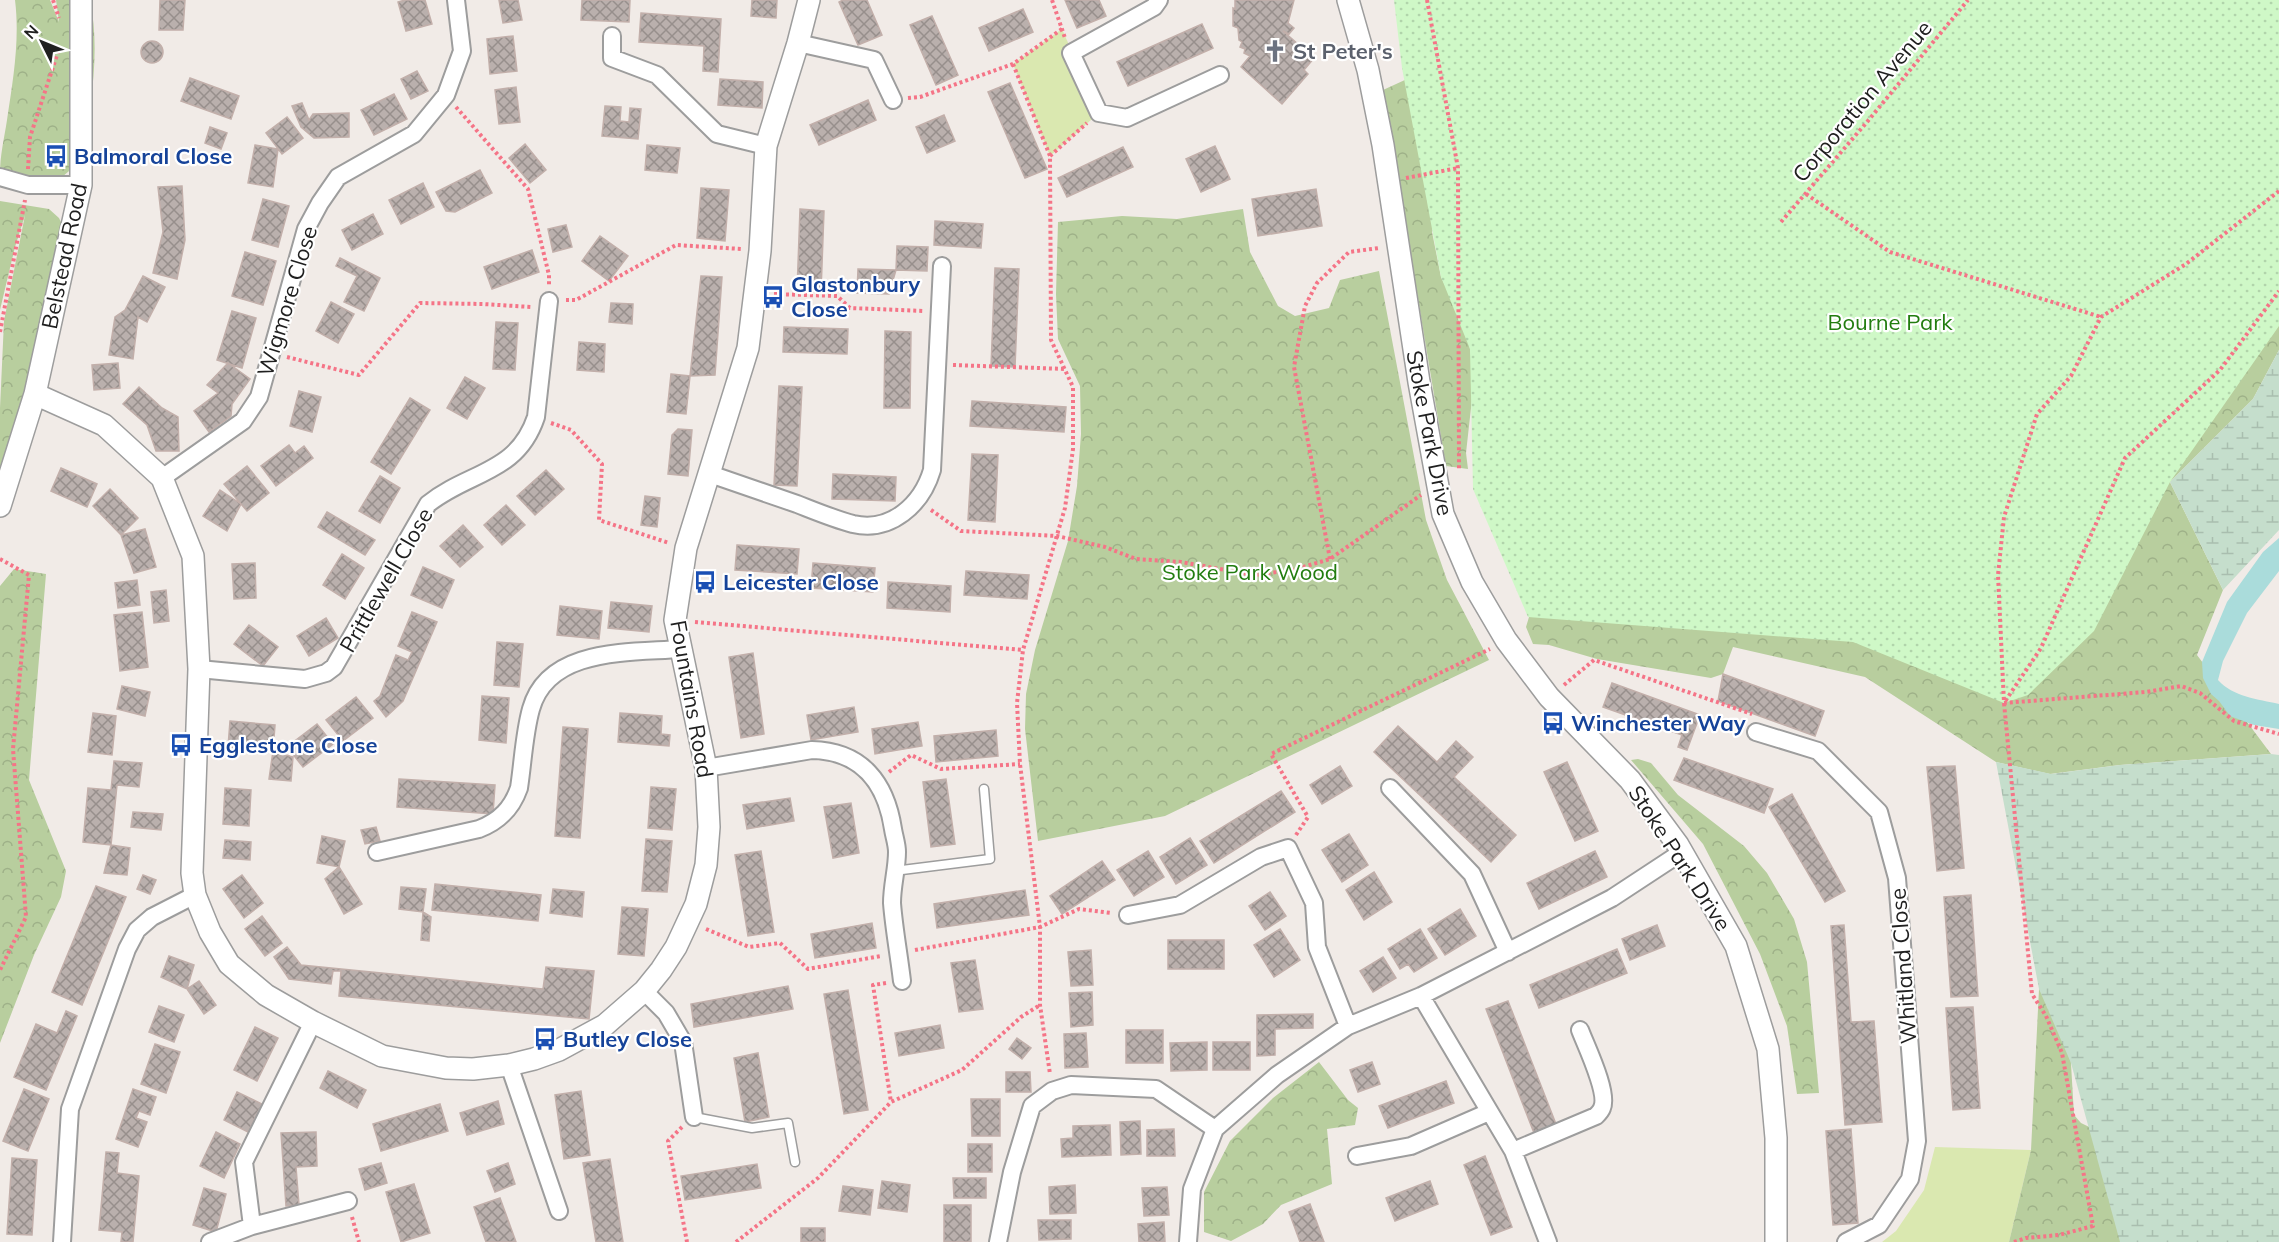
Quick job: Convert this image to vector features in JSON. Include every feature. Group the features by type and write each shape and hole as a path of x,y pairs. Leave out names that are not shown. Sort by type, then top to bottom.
{"street":[{"name":"Belstead Road","path":"0,506 35,394 81,185 81,0"},
{"name":"Wigmore Close","path":"162,478 243,421 259,397 306,229 338,177 414,134 446,95 462,51 456,0"},
{"name":"Fountains Road","path":"35,394 104,425 162,478 193,556 199,669 192,873 195,895 210,932 229,964 266,995 313,1022 382,1056 447,1068 473,1069 509,1065 559,1050 582,1039 612,1020 644,991 676,947 689,922 702,885 709,826 706,768 675,620 686,548 748,348 760,250 766,146 809,0"},
{"path":"1159,0 1154,7 1071,52 1100,113 1127,118 1220,75"},
{"name":"Stoke Park Drive","path":"1348,0 1368,70 1383,145 1397,245 1436,484 1443,514 1472,582 1506,640 1549,697 1630,780 1682,852 1736,946 1767,1048 1776,1138 1776,1242"},
{"path":"612,36 612,58 657,75 717,134 766,146"},
{"path":"798,43 874,60 893,100"},
{"path":"0,177 28,185 81,185"},
{"path":"710,474 854,524 867,525 892,520 904,514 925,491 932,470 942,267"},
{"name":"Prittlewell Close","path":"199,669 306,679 326,673 340,659 428,504 507,460 532,431 536,417 549,305"},
{"path":"377,852 479,829 490,825 506,813 519,788 531,708 543,687 571,663 595,656 680,649"},
{"name":"Whitland Close","path":"1756,732 1818,751 1879,812 1897,878 1917,1141 1910,1179 1879,1225 1846,1242"},
{"path":"706,768 825,750 849,757 877,782 890,809 897,851 892,905 902,981"},
{"path":"1390,789 1472,874 1508,952"},
{"path":"1128,915 1180,905 1261,857 1288,848 1314,903 1317,947 1348,1026"},
{"path":"1188,1242 1192,1188 1215,1129 1277,1075 1348,1026 1421,996 1612,898 1682,852"},
{"path":"62,1242 70,1109 127,950 137,930 152,917 195,895"},
{"path":"644,991 666,1013 683,1042 694,1117"},
{"path":"1421,996 1513,1151 1548,1242"},
{"path":"252,1226 244,1162 313,1022"},
{"path":"1513,1151 1596,1116 1603,1108 1599,1081 1580,1030"},
{"path":"509,1065 559,1211"},
{"path":"998,1242 1012,1172 1032,1106 1052,1091 1071,1086 1156,1089 1215,1129"},
{"path":"1357,1156 1411,1146 1489,1112"},
{"path":"210,1242 252,1226 348,1201"}],"lane":[{"path":"894,871 990,859 984,789"},
{"path":"694,1117 752,1128 788,1123 795,1162"}],"path":[{"path":"1052,0 1071,52"},
{"path":"1427,0 1458,168 1459,470"},
{"name":"Corporation Avenue","path":"1782,222 1968,0"},
{"path":"893,100 920,97 1013,64 1062,29"},
{"path":"1013,64 1050,156 1051,340 1073,387 1073,449 1065,508 1023,650 1017,703 1020,764 1040,927 1040,1005 1052,1091"},
{"path":"446,95 528,189 549,275 549,305"},
{"path":"1050,156 1100,113"},
{"path":"1387,181 1458,168"},
{"path":"2014,1242 2026,1238 2059,1235 2093,1226 2062,1053 2046,1016 2032,994 2004,702 1998,575 2004,517 2037,414 2071,376 2101,317 2186,264 2279,191"},
{"path":"1806,194 1890,252 2101,317"},
{"path":"272,353 359,375 420,303 549,305 576,300 676,245 760,250"},
{"path":"1330,559 1294,367 1305,306 1317,283 1349,252 1397,245"},
{"path":"2004,702 2041,648 2124,458 2220,370 2279,291"},
{"path":"756,293 837,296 850,308 939,312"},
{"path":"938,365 1066,369"},
{"path":"536,417 571,430 602,464 599,520 686,548"},
{"path":"918,500 961,531 1057,536 1105,547 1136,559 1181,562 1254,574 1293,570 1330,559 1436,484"},
{"path":"0,559 29,575 13,749 26,917 0,970"},
{"path":"675,620 1023,650"},
{"path":"1288,848 1308,817 1271,754 1469,660 1506,640"},
{"path":"1549,697 1594,660 1753,714 1756,732"},
{"path":"2004,702 2146,692 2181,686 2200,693 2234,721 2279,734"},
{"path":"877,782 911,755 941,769 1020,764"},
{"path":"891,1102 873,985 902,981"},
{"path":"736,1242 818,1178 891,1102 962,1070 1021,1017 1040,1005"},
{"path":"687,1242 668,1141 694,1117"},
{"path":"348,1201 359,1242"}],"green space":[{"path":"15,0 50,0 59,22 56,0 90,0 95,40 94,60 82,160 62,177 53,181 0,175 15,60 17,30"},
{"name":"Bourne Park","path":"1394,0 2279,0 2279,326 2170,482 2094,631 2028,695 2004,703 1853,642 1528,617 1473,489 1470,349 1441,277 1402,68"},
{"path":"1062,29 1099,113 1050,156 1013,64"},
{"path":"1407,79 1437,175 1432,232 1441,277 1467,330 1472,362 1472,399 1466,453 1468,469 1446,466 1383,90"},
{"path":"0,201 49,209 59,218 69,239 0,504 0,408 4,321 25,215 0,310"},
{"name":"Stoke Park Wood","path":"1243,209 1250,252 1278,306 1295,316 1329,308 1340,280 1379,271 1426,520 1447,580 1489,660 1165,816 1038,841 1025,729 1026,694 1035,650 1068,541 1077,486 1081,434 1080,386 1058,339 1056,294 1058,222 1122,216 1177,219"},
{"path":"2279,258 2279,350 2253,399 2170,482 2223,590 2197,655 2271,754 2120,765 2050,774 1996,762 1865,677 1733,647 1723,674 1711,678 1597,659 1549,645 1533,644 1526,627 1529,617"},
{"path":"2279,350 2279,530 2223,590 2170,482 2253,399"},
{"path":"14,569 46,574 29,780 66,871 61,897 34,955 0,1043 0,586"},
{"path":"2279,755 2279,1242 2120,1242 2071,1063 2039,989 1996,762 2051,774 2120,765"},
{"path":"1638,759 1651,763 1678,795 1744,846 1767,873 1794,919 1807,962 1819,1093 1797,1094 1787,1026 1760,954 1703,844 1631,760"},
{"path":"2039,989 2068,1012 2074,1115 2081,1123 2108,1136 2122,1242 2009,1242 2031,1150"},
{"path":"1319,1062 1348,1100 1358,1108 1355,1125 1327,1129 1332,1184 1281,1205 1263,1224 1231,1241 1204,1232 1204,1192 1230,1141 1273,1098"},
{"path":"1935,1147 2031,1150 2009,1242 1882,1242 1896,1231 1924,1190"}],"water":[{"path":"2279,538 2279,571 2247,613 2223,661 2218,680 2238,694 2279,704 2279,729 2254,725 2230,716 2211,694 2203,678 2202,662 2227,602 2263,552"}],"building":[{"path":"160,0 185,0 183,30 159,30"},
{"path":"425,0 432,24 406,31 398,2"},
{"path":"499,0 518,0 522,20 503,23"},
{"path":"582,0 630,0 629,22 581,20"},
{"path":"752,0 777,0 776,18 751,16"},
{"path":"867,0 882,35 858,45 839,2"},
{"path":"1065,0 1099,0 1106,16 1077,28"},
{"name":"St Peter's","path":"1235,0 1294,0 1288,23 1294,28 1289,34 1283,31 1314,58 1304,70 1308,74 1282,104 1241,67 1250,56 1244,53 1245,49 1240,47 1242,42 1239,40 1238,28 1233,26"},
{"path":"1023,9 1033,32 989,51 979,28"},
{"path":"641,13 721,19 718,72 703,71 704,46 639,42"},
{"path":"932,16 958,75 936,85 910,25"},
{"path":"1202,24 1213,48 1128,86 1117,62"},
{"path":"513,36 517,71 490,74 487,39"},
{"path":"152,41 160,44 163,52 160,60 152,63 144,60 141,52 144,44"},
{"path":"417,71 428,91 411,99 401,79"},
{"path":"190,78 239,96 231,119 181,101"},
{"path":"720,79 763,82 762,108 718,105"},
{"path":"1010,83 1047,169 1025,178 988,92"},
{"path":"516,87 520,122 499,124 495,90"},
{"path":"394,94 407,119 374,135 361,110"},
{"path":"868,100 876,120 819,145 810,125"},
{"path":"302,103 309,120 313,114 349,113 349,137 314,138 301,127 292,106"},
{"path":"605,106 621,107 620,121 629,122 630,108 641,109 638,139 602,136"},
{"path":"944,115 955,141 927,153 916,127"},
{"path":"287,117 303,138 282,154 266,133"},
{"path":"210,127 227,133 221,149 205,143"},
{"path":"525,144 546,170 530,183 509,158"},
{"path":"255,145 278,149 273,187 248,183"},
{"path":"647,145 680,148 677,173 645,170"},
{"path":"1215,146 1230,179 1201,192 1186,159"},
{"path":"1123,147 1133,167 1067,197 1058,178"},
{"path":"480,170 492,193 455,212 446,211 436,192"},
{"path":"423,183 434,207 401,224 389,200"},
{"path":"182,186 185,240 177,279 153,273 163,232 158,187"},
{"path":"701,188 729,190 725,241 697,238"},
{"path":"1316,189 1322,226 1258,236 1252,199"},
{"path":"263,199 289,206 278,247 252,240"},
{"path":"800,209 824,211 821,292 797,292"},
{"path":"373,214 383,234 352,250 342,230"},
{"path":"935,221 983,224 981,248 934,245"},
{"path":"566,225 572,247 553,252 548,229"},
{"path":"600,236 628,256 609,281 582,261"},
{"path":"897,246 928,247 927,271 896,270"},
{"path":"532,250 539,272 492,289 484,267"},
{"path":"245,252 276,261 263,305 232,296"},
{"path":"340,258 380,278 364,311 344,302 357,276 336,266"},
{"path":"995,268 1019,269 1015,367 991,366"},
{"path":"858,269 896,270 889,294 857,293"},
{"path":"143,276 165,287 147,322 138,317 133,359 109,355 115,317 125,310"},
{"path":"701,276 722,277 715,375 690,376"},
{"path":"331,302 354,314 338,343 316,331"},
{"path":"611,303 633,304 632,324 609,322"},
{"path":"232,311 256,318 242,368 217,360"},
{"path":"496,322 518,323 515,370 493,369"},
{"path":"784,327 848,329 847,354 783,352"},
{"path":"885,331 911,332 910,408 884,408"},
{"path":"579,342 605,344 604,372 577,370"},
{"path":"118,363 120,388 94,390 92,365"},
{"path":"228,363 250,379 232,404 231,416 209,432 194,411 218,393 207,385"},
{"path":"671,374 690,376 686,414 667,412"},
{"path":"465,377 485,388 467,419 447,408"},
{"path":"779,386 802,387 797,486 774,485"},
{"path":"139,387 162,408 178,417 179,451 156,451 147,425 123,404"},
{"path":"299,391 321,397 312,432 290,426"},
{"path":"410,398 430,410 391,474 371,462"},
{"path":"972,401 1066,407 1064,432 970,426"},
{"path":"678,429 692,430 688,476 668,474 672,435"},
{"path":"289,445 295,453 304,446 313,458 276,486 261,466"},
{"path":"972,454 998,455 995,522 968,520"},
{"path":"247,466 269,493 247,511 224,484"},
{"path":"61,468 97,484 87,507 51,491"},
{"path":"546,470 564,489 535,515 517,496"},
{"path":"833,474 896,477 895,501 832,499"},
{"path":"380,476 400,488 380,523 359,511"},
{"path":"110,489 138,518 121,535 93,506"},
{"path":"220,490 241,504 227,531 203,516"},
{"path":"645,496 660,498 657,527 641,525"},
{"path":"506,505 525,525 502,545 484,525"},
{"path":"327,512 375,540 365,555 318,527"},
{"path":"463,525 483,547 460,567 440,546"},
{"path":"145,529 156,567 134,573 121,535"},
{"path":"737,545 799,549 797,574 735,570"},
{"path":"342,554 364,568 345,599 323,585"},
{"path":"255,563 256,598 234,599 232,564"},
{"path":"813,563 875,568 873,592 811,588"},
{"path":"423,567 454,580 442,608 411,595"},
{"path":"966,571 1029,575 1027,599 964,595"},
{"path":"137,580 140,605 118,608 115,583"},
{"path":"888,582 951,586 950,612 887,608"},
{"path":"166,590 169,621 154,623 151,592"},
{"path":"611,602 652,606 649,632 608,628"},
{"path":"560,606 602,611 599,639 557,635"},
{"path":"142,612 148,667 120,671 114,615"},
{"path":"412,612 437,622 403,701 386,717 374,701 380,696 396,655 408,660 412,652 398,646"},
{"path":"326,618 338,638 309,656 297,636"},
{"path":"249,625 278,647 263,666 234,644"},
{"path":"497,642 523,644 519,687 494,685"},
{"path":"753,653 764,734 741,738 729,657"},
{"path":"1723,674 1824,711 1815,736 1718,701"},
{"path":"1612,683 1700,715 1687,750 1678,747 1682,735 1603,707"},
{"path":"122,686 150,692 145,716 117,709"},
{"path":"482,696 509,698 506,743 479,740"},
{"path":"356,697 373,718 343,741 326,720"},
{"path":"854,707 858,732 811,740 807,715"},
{"path":"93,713 116,716 112,755 88,752"},
{"path":"620,713 662,716 661,734 670,735 669,746 618,742"},
{"path":"230,721 275,725 273,751 228,747"},
{"path":"918,722 922,746 875,754 872,729"},
{"path":"317,724 333,744 303,767 287,747"},
{"path":"1398,726 1437,762 1456,741 1473,757 1454,777 1516,835 1491,862 1374,752"},
{"path":"563,727 588,729 580,838 555,836"},
{"path":"996,730 998,756 936,762 934,736"},
{"path":"273,751 293,757 291,781 269,779"},
{"path":"1684,758 1773,789 1764,813 1674,780"},
{"path":"114,761 142,763 139,787 117,785 111,845 83,842 88,788 111,790"},
{"path":"1567,762 1598,831 1575,841 1544,772"},
{"path":"1340,766 1352,786 1322,804 1310,785"},
{"path":"1955,766 1964,868 1937,871 1927,767"},
{"path":"399,779 495,785 493,814 397,807"},
{"path":"946,779 955,844 931,847 923,782"},
{"path":"651,787 676,789 672,830 648,828"},
{"path":"225,788 251,790 249,826 223,824"},
{"path":"1281,791 1295,812 1214,863 1200,841"},
{"path":"1792,794 1845,891 1825,902 1769,807"},
{"path":"790,798 794,821 747,829 743,805"},
{"path":"851,803 859,853 833,858 824,807"},
{"path":"133,812 163,814 161,830 131,827"},
{"path":"376,827 380,841 365,844 361,830"},
{"path":"1349,834 1368,865 1342,882 1322,850"},
{"path":"322,836 345,841 339,867 317,863"},
{"path":"1190,838 1207,865 1176,884 1160,857"},
{"path":"646,839 672,841 667,892 642,891"},
{"path":"225,840 251,842 250,860 223,858"},
{"path":"111,845 130,848 127,875 104,873"},
{"path":"761,851 774,932 748,936 735,855"},
{"path":"1148,851 1164,877 1134,896 1117,870"},
{"path":"1595,851 1607,877 1539,909 1527,883"},
{"path":"1102,861 1115,880 1062,914 1050,896"},
{"path":"339,867 362,904 344,914 325,879"},
{"path":"1374,872 1392,902 1364,920 1346,890"},
{"path":"143,875 156,880 150,894 137,889"},
{"path":"242,875 263,903 244,918 223,889"},
{"path":"435,884 541,895 538,921 432,910"},
{"path":"96,886 126,897 82,1005 52,992"},
{"path":"401,887 426,889 423,912 399,909"},
{"path":"553,889 584,892 582,917 550,913"},
{"path":"1025,890 1029,915 937,928 934,904"},
{"path":"1270,892 1286,916 1265,930 1249,906"},
{"path":"1971,895 1978,996 1951,997 1944,897"},
{"path":"622,907 648,909 644,956 618,954"},
{"path":"1460,909 1476,936 1445,955 1428,929"},
{"path":"423,912 431,917 429,941 421,940"},
{"path":"262,916 282,943 265,956 245,929"},
{"path":"872,923 876,948 815,958 811,934"},
{"path":"1657,925 1665,946 1630,960 1622,939"},
{"path":"1844,925 1851,1022 1874,1021 1882,1122 1845,1125 1831,926"},
{"path":"1280,929 1300,960 1274,977 1254,945"},
{"path":"1420,929 1437,958 1414,972 1408,964 1400,969 1388,949"},
{"path":"1168,940 1224,940 1224,969 1168,969"},
{"path":"287,947 301,965 543,989 546,967 594,971 589,1019 339,996 341,971 333,971 331,984 289,979 274,957"},
{"path":"1617,949 1627,973 1539,1008 1530,985"},
{"path":"1091,950 1093,985 1071,986 1068,952"},
{"path":"169,956 194,965 187,989 161,977"},
{"path":"1383,957 1396,978 1373,992 1360,971"},
{"path":"975,960 983,1009 959,1012 951,963"},
{"path":"199,981 216,1005 204,1014 187,989"},
{"path":"788,986 793,1009 694,1027 691,1004"},
{"path":"848,990 868,1110 844,1114 824,994"},
{"path":"1092,992 1093,1025 1071,1027 1069,993"},
{"path":"1508,1001 1556,1124 1534,1133 1486,1009"},
{"path":"159,1006 184,1015 174,1042 149,1032"},
{"path":"1973,1007 1980,1108 1953,1110 1946,1008"},
{"path":"66,1011 77,1016 46,1090 14,1077 36,1024 57,1033"},
{"path":"1313,1014 1313,1028 1275,1029 1275,1055 1257,1056 1257,1015"},
{"path":"940,1025 944,1048 899,1056 895,1033"},
{"path":"255,1027 278,1038 257,1081 234,1070"},
{"path":"1126,1030 1163,1030 1163,1063 1126,1063"},
{"path":"1086,1033 1088,1067 1065,1068 1064,1034"},
{"path":"1017,1038 1031,1048 1022,1059 1009,1049"},
{"path":"1207,1042 1207,1070 1171,1071 1170,1043"},
{"path":"1213,1042 1250,1042 1250,1070 1213,1070"},
{"path":"155,1044 180,1052 166,1093 141,1084"},
{"path":"758,1053 769,1117 745,1122 734,1058"},
{"path":"1372,1062 1380,1084 1358,1092 1350,1070"},
{"path":"328,1071 366,1090 357,1108 320,1088"},
{"path":"1006,1072 1030,1072 1031,1092 1006,1092"},
{"path":"1446,1081 1454,1103 1388,1128 1379,1106"},
{"path":"24,1089 49,1099 28,1151 3,1141"},
{"path":"133,1089 156,1097 150,1115 139,1111 136,1118 147,1122 138,1147 116,1139"},
{"path":"581,1091 590,1155 564,1159 555,1095"},
{"path":"237,1092 262,1104 248,1132 224,1120"},
{"path":"971,1099 1000,1099 1000,1136 972,1136"},
{"path":"498,1101 504,1124 467,1135 460,1113"},
{"path":"440,1104 448,1131 381,1151 373,1124"},
{"path":"1140,1121 1141,1154 1121,1155 1120,1122"},
{"path":"1110,1125 1111,1155 1062,1157 1061,1139 1073,1138 1073,1126"},
{"path":"1174,1129 1175,1156 1147,1156 1147,1130"},
{"path":"1851,1129 1858,1223 1833,1225 1826,1131"},
{"path":"216,1132 240,1144 224,1178 200,1166"},
{"path":"316,1132 317,1166 296,1167 299,1205 286,1206 281,1133"},
{"path":"968,1144 992,1144 992,1172 968,1172"},
{"path":"106,1152 119,1153 117,1173 139,1176 133,1242 121,1242 122,1232 99,1230"},
{"path":"1485,1156 1512,1227 1491,1235 1464,1165"},
{"path":"12,1158 37,1160 32,1235 7,1234"},
{"path":"610,1159 623,1242 596,1242 583,1163"},
{"path":"381,1163 387,1183 365,1190 359,1169"},
{"path":"508,1163 515,1184 495,1192 487,1171"},
{"path":"757,1164 761,1188 685,1200 681,1176"},
{"path":"953,1178 986,1178 986,1198 954,1198"},
{"path":"882,1181 910,1185 907,1212 878,1208"},
{"path":"1430,1181 1438,1204 1395,1221 1386,1198"},
{"path":"414,1184 430,1233 401,1242 386,1192"},
{"path":"1075,1185 1076,1213 1050,1214 1049,1187"},
{"path":"843,1186 873,1190 870,1215 839,1211"},
{"path":"1167,1187 1169,1215 1144,1216 1142,1188"},
{"path":"204,1188 226,1194 216,1232 193,1225"},
{"path":"500,1198 516,1242 486,1242 474,1207"},
{"path":"1310,1204 1324,1242 1300,1242 1289,1212"},
{"path":"944,1205 971,1205 971,1242 944,1242"},
{"path":"1038,1220 1071,1220 1071,1239 1039,1240"},
{"path":"1164,1222 1165,1242 1139,1242 1138,1224"},
{"path":"801,1228 825,1228 825,1242 801,1242"}],"place":[{"name":"St Peter's","path":"1275,51"},
{"name":"Balmoral Close","path":"56,156"},
{"name":"Glastonbury Close","path":"773,297"},
{"name":"Leicester Close","path":"705,582"},
{"name":"Winchester Way","path":"1553,723"},
{"name":"Egglestone Close","path":"181,745"},
{"name":"Butley Close","path":"545,1039"}]}
